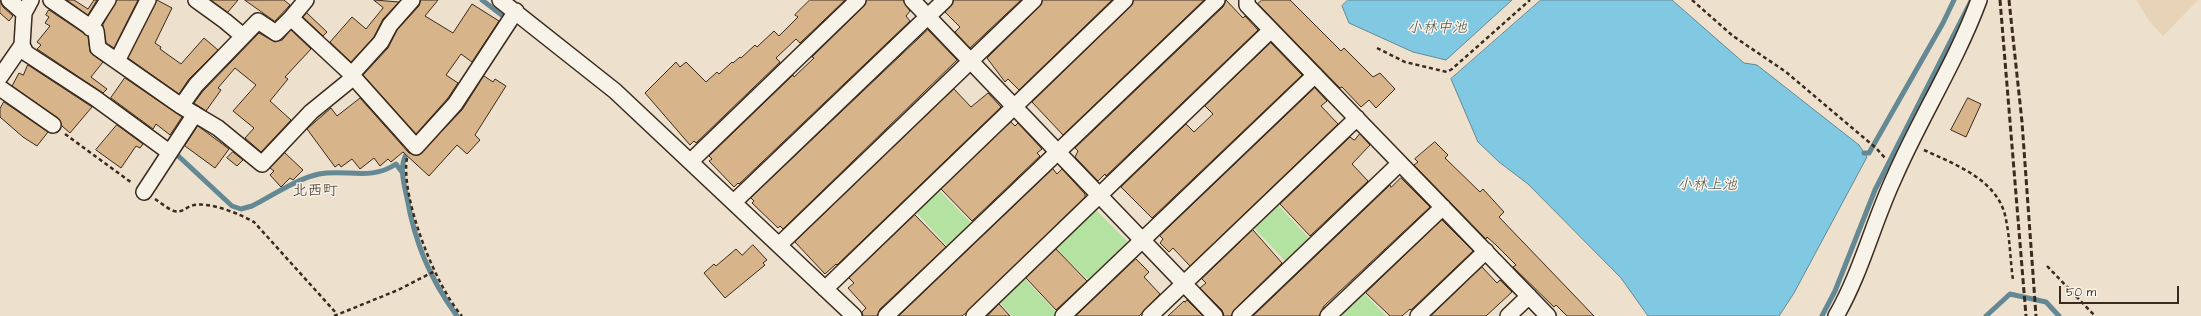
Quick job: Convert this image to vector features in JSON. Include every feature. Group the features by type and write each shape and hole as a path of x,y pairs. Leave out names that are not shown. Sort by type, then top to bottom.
{"street":[{"path":"0,77 22,46 27,6 9,0"},
{"path":"51,0 96,32 98,48 182,106 218,128 262,164 311,112 353,76 381,42 390,25 412,0"},
{"path":"90,28 108,0"},
{"path":"117,61 148,0"},
{"path":"196,0 243,36"},
{"path":"182,106 196,85 258,21 276,33 306,0"},
{"path":"500,0 516,11 615,91 854,316"},
{"path":"691,161 858,0"},
{"path":"912,0 1215,316"},
{"path":"734,202 945,0"},
{"path":"779,245 1034,0"},
{"path":"825,289 1126,0"},
{"path":"886,316 1217,0"},
{"path":"1247,0 1247,5 1548,316"},
{"path":"1836,316 1894,177 1966,32 1979,0"},
{"path":"291,18 353,76 414,145 455,104 516,11"},
{"path":"974,316 1271,30"},
{"path":"22,46 26,53 171,149"},
{"path":"1063,316 1315,74"},
{"path":"0,88 53,125"},
{"path":"144,192 195,114"},
{"path":"1150,316 1357,118"},
{"path":"1240,316 1400,163"},
{"path":"1328,316 1443,207"},
{"path":"1418,316 1486,251"},
{"path":"1508,316 1529,296"}],"path":[{"path":"1377,48 1405,62 1447,72 1530,0"},
{"path":"1692,0 1733,36 1786,72 1876,148 1885,158"},
{"path":"53,125 144,192 174,211 183,211 192,205 204,206 236,213 254,222 335,315 370,303 435,271"},
{"path":"1911,144 1968,172 1988,186 1999,200 2005,215 2013,280"},
{"path":"414,145 406,159 406,172 423,246 446,293 462,316"},
{"path":"2047,266 2095,316"}],"shaded area":[{"path":"2136,0 2198,0 2163,36 2149,21"}],"green space":[{"path":"939,190 973,225 949,248 916,212"},
{"path":"1277,204 1311,240 1287,263 1253,227"},
{"path":"1094,208 1130,244 1090,282 1054,246"},
{"path":"1023,277 1057,313 1054,316 1012,316 998,301"},
{"path":"1363,292 1386,316 1339,316"}],"water":[{"name":"小林中池","path":"1348,0 1512,0 1446,60 1413,52 1349,23 1342,6"},
{"name":"小林上池","path":"1541,0 1672,0 1744,63 1757,65 1859,145 1867,157 1794,293 1779,316 1648,316 1621,278 1528,184 1499,162 1478,142 1451,79"}],"building":[{"path":"0,0 3,7 13,16 9,21 0,13"},
{"path":"67,0 74,0 88,9 94,0 97,0 88,15"},
{"path":"117,0 138,0 114,48 106,43 103,25"},
{"path":"157,0 172,8 155,43 161,47 160,49 181,64 204,38 218,50 189,79 179,94 128,58"},
{"path":"211,0 238,0 228,12"},
{"path":"245,0 284,0 290,5 275,21"},
{"path":"374,0 399,2 383,19 374,37 351,62 330,42 352,17 366,29 383,8"},
{"path":"421,0 438,0 425,16 453,33 472,4 499,21 472,62 461,54 446,75 458,83 448,98 416,134 363,75 388,48 397,30 419,6"},
{"path":"810,0 845,0 800,43 796,39 776,58 780,62 696,143 694,141 690,145 645,93 676,62 680,67 686,62 706,82 717,72 719,74 732,62 733,63 740,57 741,58 755,45 757,47 774,31 779,36 798,17 795,15"},
{"path":"867,0 903,0 910,11 906,16 910,21 739,184 738,183 734,187 709,161 712,159 709,156 793,75 794,77 814,58 812,57 864,6"},
{"path":"954,0 1021,0 970,48 955,32 960,27 945,12"},
{"path":"1043,0 1112,0 1019,90 1008,79 1005,82 987,58 1040,6"},
{"path":"1134,0 1204,0 1063,135 1032,102 1131,6"},
{"path":"1226,0 1243,18 1245,16 1258,30 1106,176 1105,174 1098,181 1075,157 1078,151 1075,148 1223,7"},
{"path":"1262,0 1290,0 1341,51 1344,48 1373,77 1380,73 1395,89 1376,108 1369,100 1361,107 1342,87 1340,88 1258,4"},
{"path":"49,10 88,36 90,52 103,62 91,77 107,89 103,93 37,49 41,45 37,42 50,26 45,23 49,17 46,15"},
{"path":"307,13 327,32 323,36 303,17"},
{"path":"291,30 311,49 285,77 288,79 270,101 291,120 261,152 245,138 254,128 233,111 256,85 235,68 218,88 221,90 206,111 194,103 203,91 259,33 275,42 282,40"},
{"path":"928,30 957,60 783,229 780,226 778,228 752,203 754,201 751,198"},
{"path":"1271,43 1302,75 1152,218 1121,187 1186,124 1194,132 1213,114 1205,106"},
{"path":"28,65 92,107 70,133 62,126 58,118 12,86 19,73 23,75"},
{"path":"484,76 493,82 495,79 506,86 475,135 480,140 467,154 457,145 429,176 403,152 391,162 388,159 380,166 374,158 360,169 352,159 341,167 339,164 335,167 307,129 331,108 337,116 360,98 409,153 419,155 462,110"},
{"path":"125,78 182,117 170,135 156,124 153,129 111,98"},
{"path":"1315,88 1327,101 1321,106 1338,124 1190,266 1173,248 1169,252 1160,243 1163,239 1160,236"},
{"path":"954,89 971,107 988,93 1001,107 837,265 836,264 825,274 795,242"},
{"path":"1968,98 1981,104 1966,137 1951,130"},
{"path":"4,102 48,132 37,146 23,137 0,117 0,109"},
{"path":"1011,122 1015,126 1018,123 1042,149 1037,153 1040,156 972,221 941,189"},
{"path":"117,125 143,144 140,148 136,146 121,168 96,150"},
{"path":"198,126 229,149 215,168 185,146"},
{"path":"1360,134 1370,145 1352,164 1368,181 1310,236 1280,204 1350,137 1354,140"},
{"path":"1435,142 1448,155 1445,158 1480,192 1483,189 1504,212 1499,217 1594,316 1567,316 1556,305 1554,307 1513,267 1516,265 1487,237 1486,239 1414,165 1418,162 1415,159"},
{"path":"233,152 243,160 237,166 227,158"},
{"path":"285,153 303,170 293,180 290,178 281,187 270,175 274,171 270,168"},
{"path":"1053,169 1057,174 1062,169 1085,194 1085,197 966,313 962,316 899,316"},
{"path":"1401,178 1430,207 1324,306 1319,316 1253,316 1390,185 1391,187"},
{"path":"915,215 946,247 880,309 877,316 863,316 862,312 866,308 848,288 854,283 849,278"},
{"path":"1442,220 1473,251 1411,310 1410,309 1402,316 1390,316 1366,293"},
{"path":"1253,230 1282,263 1234,310 1231,316 1224,316 1222,310 1200,288 1206,283 1202,279"},
{"path":"753,245 767,260 763,263 765,265 725,298 704,273 714,264 716,266 736,249 742,255"},
{"path":"1056,249 1087,281 1056,310 1026,278"},
{"path":"1136,259 1149,272 1144,277 1160,294 1139,316 1076,316"},
{"path":"1482,267 1497,283 1500,280 1512,292 1486,316 1431,316"},
{"path":"1187,300 1203,316 1168,316 1184,301 1185,302"},
{"path":"999,304 1010,316 988,316"}],"waterway":[{"path":"482,0 507,19 505,21"},
{"path":"1864,153 1869,153 1943,23 1954,0"},
{"path":"1822,316 1835,291 1875,190 1971,1"},
{"path":"412,146 404,158 402,171 414,230 431,274 457,316"},
{"path":"173,151 232,206 241,209 252,206 284,188 310,176 329,173 359,174 377,172 396,164 402,172"},
{"path":"1986,316 2010,294 2046,302 2059,316"}],"railway":[{"path":"2000,0 2026,316"},
{"path":"2009,0 2022,122 2036,316"}],"district":[{"name":"北西町","path":"315,192"}]}
